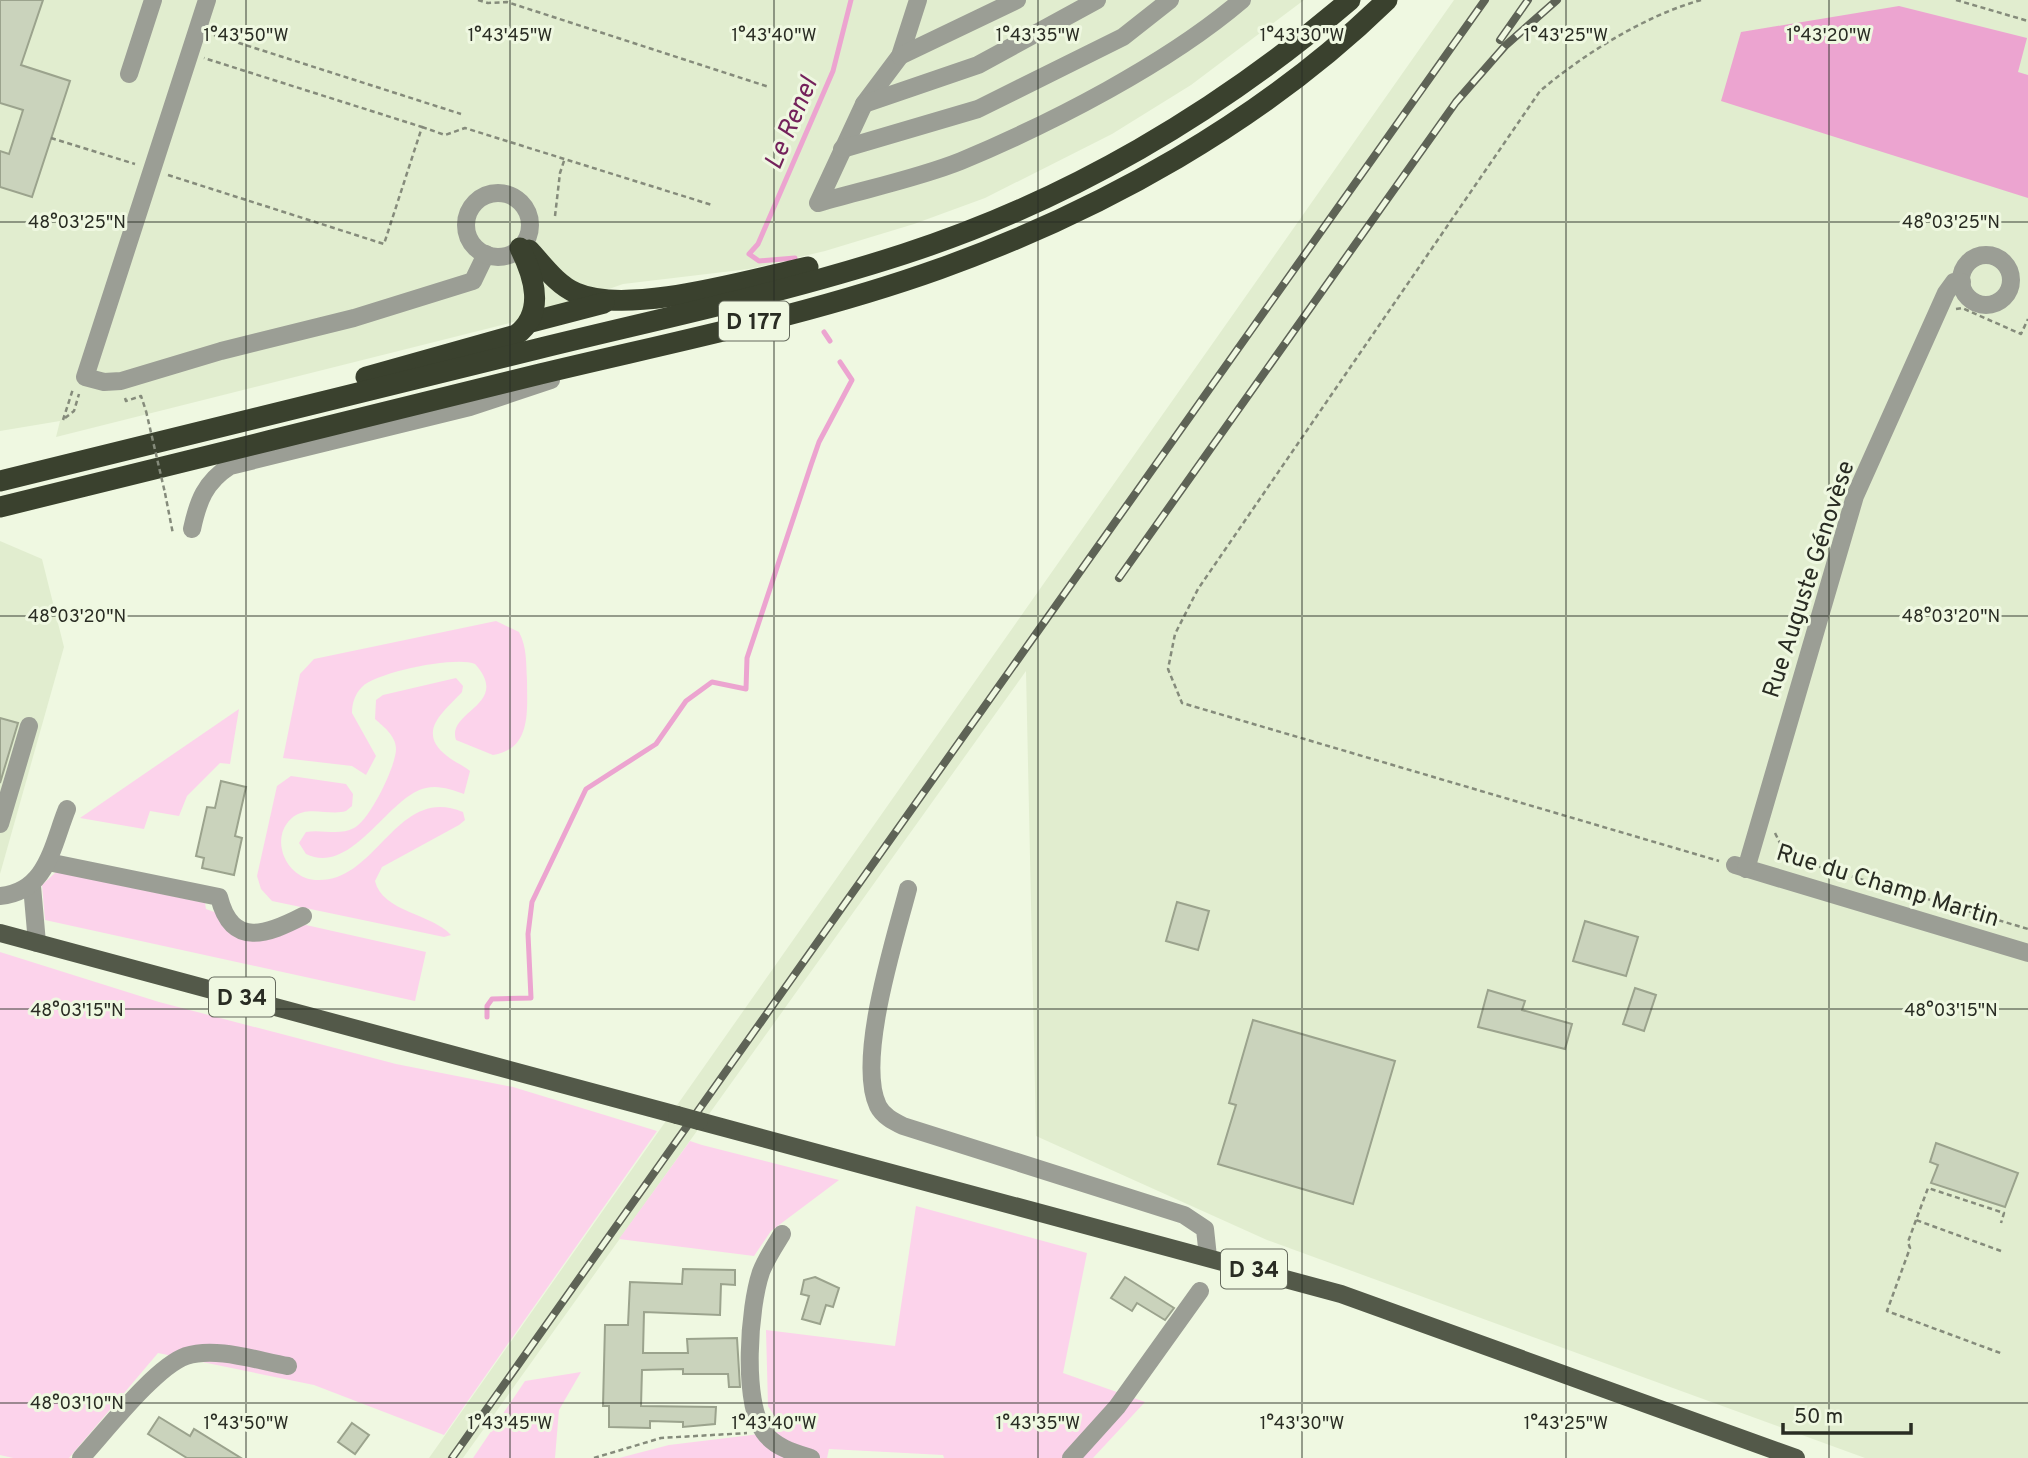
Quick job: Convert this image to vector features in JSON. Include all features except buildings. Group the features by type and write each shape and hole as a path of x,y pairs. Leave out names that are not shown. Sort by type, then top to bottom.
{"highway":[{"name":"D 177","path":"50,468 802,282 905,254 1044,198 1162,136 1244,84 1350,0"},
{"name":"D 177","path":"0,508 665,343 899,281 951,264 1063,217 1146,174 1251,110 1319,60 1387,0"},
{"path":"0,480 516,335 531,322 616,299 690,293 967,231"},
{"path":"521,246 557,281 573,292 616,299"},
{"path":"521,246 533,273 535,296 531,322"}],"main road":[{"name":"D 34","path":"0,933 1341,1294 1796,1458"}],"street":[{"path":"129,74 153,0"},
{"path":"207,0 85,377 104,382 121,381 400,305 473,281 486,254"},
{"path":"918,0 900,56 864,104 818,202 959,162 1079,105 1213,23 1242,0"},
{"path":"900,56 1017,0"},
{"path":"864,104 978,65 1097,0"},
{"path":"842,149 978,109 1124,37 1170,0"},
{"path":"496,193 514,197 526,210 530,228 521,246 503,256 486,254 471,242 467,224 472,206 487,195 496,193"},
{"path":"1986,255 2001,260 2020,282 2010,288 2000,301 1984,304 1968,297 1962,282 1966,265 1986,255"},
{"name":"Rue Auguste Génovèse","path":"1740,867 1855,496 1946,293 1954,282 1962,282"},
{"path":"192,529 203,492 213,477 230,466 470,407 665,343"},
{"path":"2,813 29,726"},
{"path":"0,896 32,886 48,862 66,809"},
{"path":"48,862 219,897 230,921 252,934 270,933 303,916"},
{"name":"Rue du Champ Martin","path":"1740,867 2028,953"},
{"path":"32,886 37,943"},
{"path":"908,889 880,1001 872,1087 880,1109 903,1126 1184,1214 1205,1229 1208,1257"},
{"path":"782,1234 762,1272 753,1313 753,1396 764,1433 785,1448 811,1458"},
{"path":"1072,1458 1117,1407 1200,1291"},
{"path":"81,1458 166,1367 187,1356 218,1354 288,1366"}],"path":[{"path":"478,0 488,3 507,2 769,88"},
{"path":"1701,0 1637,28 1580,58 1540,92 1198,589 1175,634 1168,669 1182,703 1740,867"},
{"path":"1956,0 2028,21"},
{"path":"197,29 461,114"},
{"path":"189,53 445,135 465,128 712,205"},
{"path":"51,138 384,244 422,127"},
{"path":"555,216 560,173 565,158"},
{"path":"1952,316 1955,310 1962,308 2021,334 2028,319"},
{"path":"63,420 74,411 85,377"},
{"path":"126,401 141,396 173,534"},
{"path":"1776,825 1775,832 1784,851 1803,862 2028,929"},
{"path":"1796,883 1803,862"},
{"path":"2001,1223 2004,1213 1928,1188 1887,1311 2003,1354"},
{"path":"1916,1220 2001,1251"},
{"path":"594,1458 661,1438 764,1433"}],"shaded area":[{"path":"0,0 1304,0 1191,85 1112,134 985,198 914,224 825,251 749,269 623,284 522,320 56,437 60,421 0,431"},
{"path":"1454,0 2028,0 2028,1458 1865,1458 1267,1240 1036,1136 1026,671 463,1458 429,1458"},
{"path":"1899,6 2027,38 2018,72 2028,75 2028,198 1721,101 1741,32"},
{"path":"0,541 42,559 64,647 0,874"},
{"path":"496,621 519,632 526,661 525,726 515,745 506,751 493,755 456,740 455,730 483,698 486,689 484,678 475,664 451,662 399,671 370,681 362,687 354,699 352,713 376,756 366,775 352,766 283,758 300,674 314,659"},
{"path":"456,678 463,686 462,692 441,714 433,730 433,738 447,756 470,771 464,794 441,788 426,788 398,804 354,845 339,854 323,858 306,854 299,843 306,832 342,832 354,828 367,815 387,779 396,749 389,732 375,719 376,700 383,695"},
{"path":"239,709 230,764 220,763 187,796 179,816 150,811 144,829 80,818"},
{"path":"291,776 346,784 353,794 352,806 346,811 305,812 293,817 286,825 281,845 284,856 296,873 305,878 316,880 337,877 355,867 403,822 420,811 440,807 463,812 465,820 459,825 382,867 375,881 387,900 433,922 451,935 444,937 272,901 261,889 257,876 277,786"},
{"path":"56,872 205,903 206,909 220,914 237,931 306,925 426,952 415,1001 45,920 42,885"},
{"path":"0,952 159,1002 396,1064 513,1087 657,1131 444,1435 314,1385 158,1353 69,1458 13,1458 0,1455"},
{"path":"690,1141 839,1180 771,1231 754,1256 619,1239"},
{"path":"916,1206 1087,1253 1063,1373 1145,1402 1093,1458 944,1458 943,1455 829,1449 827,1458 619,1458 669,1445 784,1431 768,1406 766,1330 895,1346"},
{"path":"581,1372 559,1410 555,1458 473,1458 525,1381"}],"waterway":[{"name":"Le Renel","path":"795,258 759,261 749,254 758,244 833,71 851,0"},
{"path":"824,332 830,341"},
{"path":"487,1017 487,1006 492,999 531,998 528,934 532,902 586,789 656,744 686,701 712,682 746,689 747,658 811,465 819,442 852,380 840,362"}],"railway":[{"path":"452,1458 1485,0"},
{"path":"1500,40 1528,0"},
{"path":"1119,578 1456,102 1505,46 1557,0"}]}
